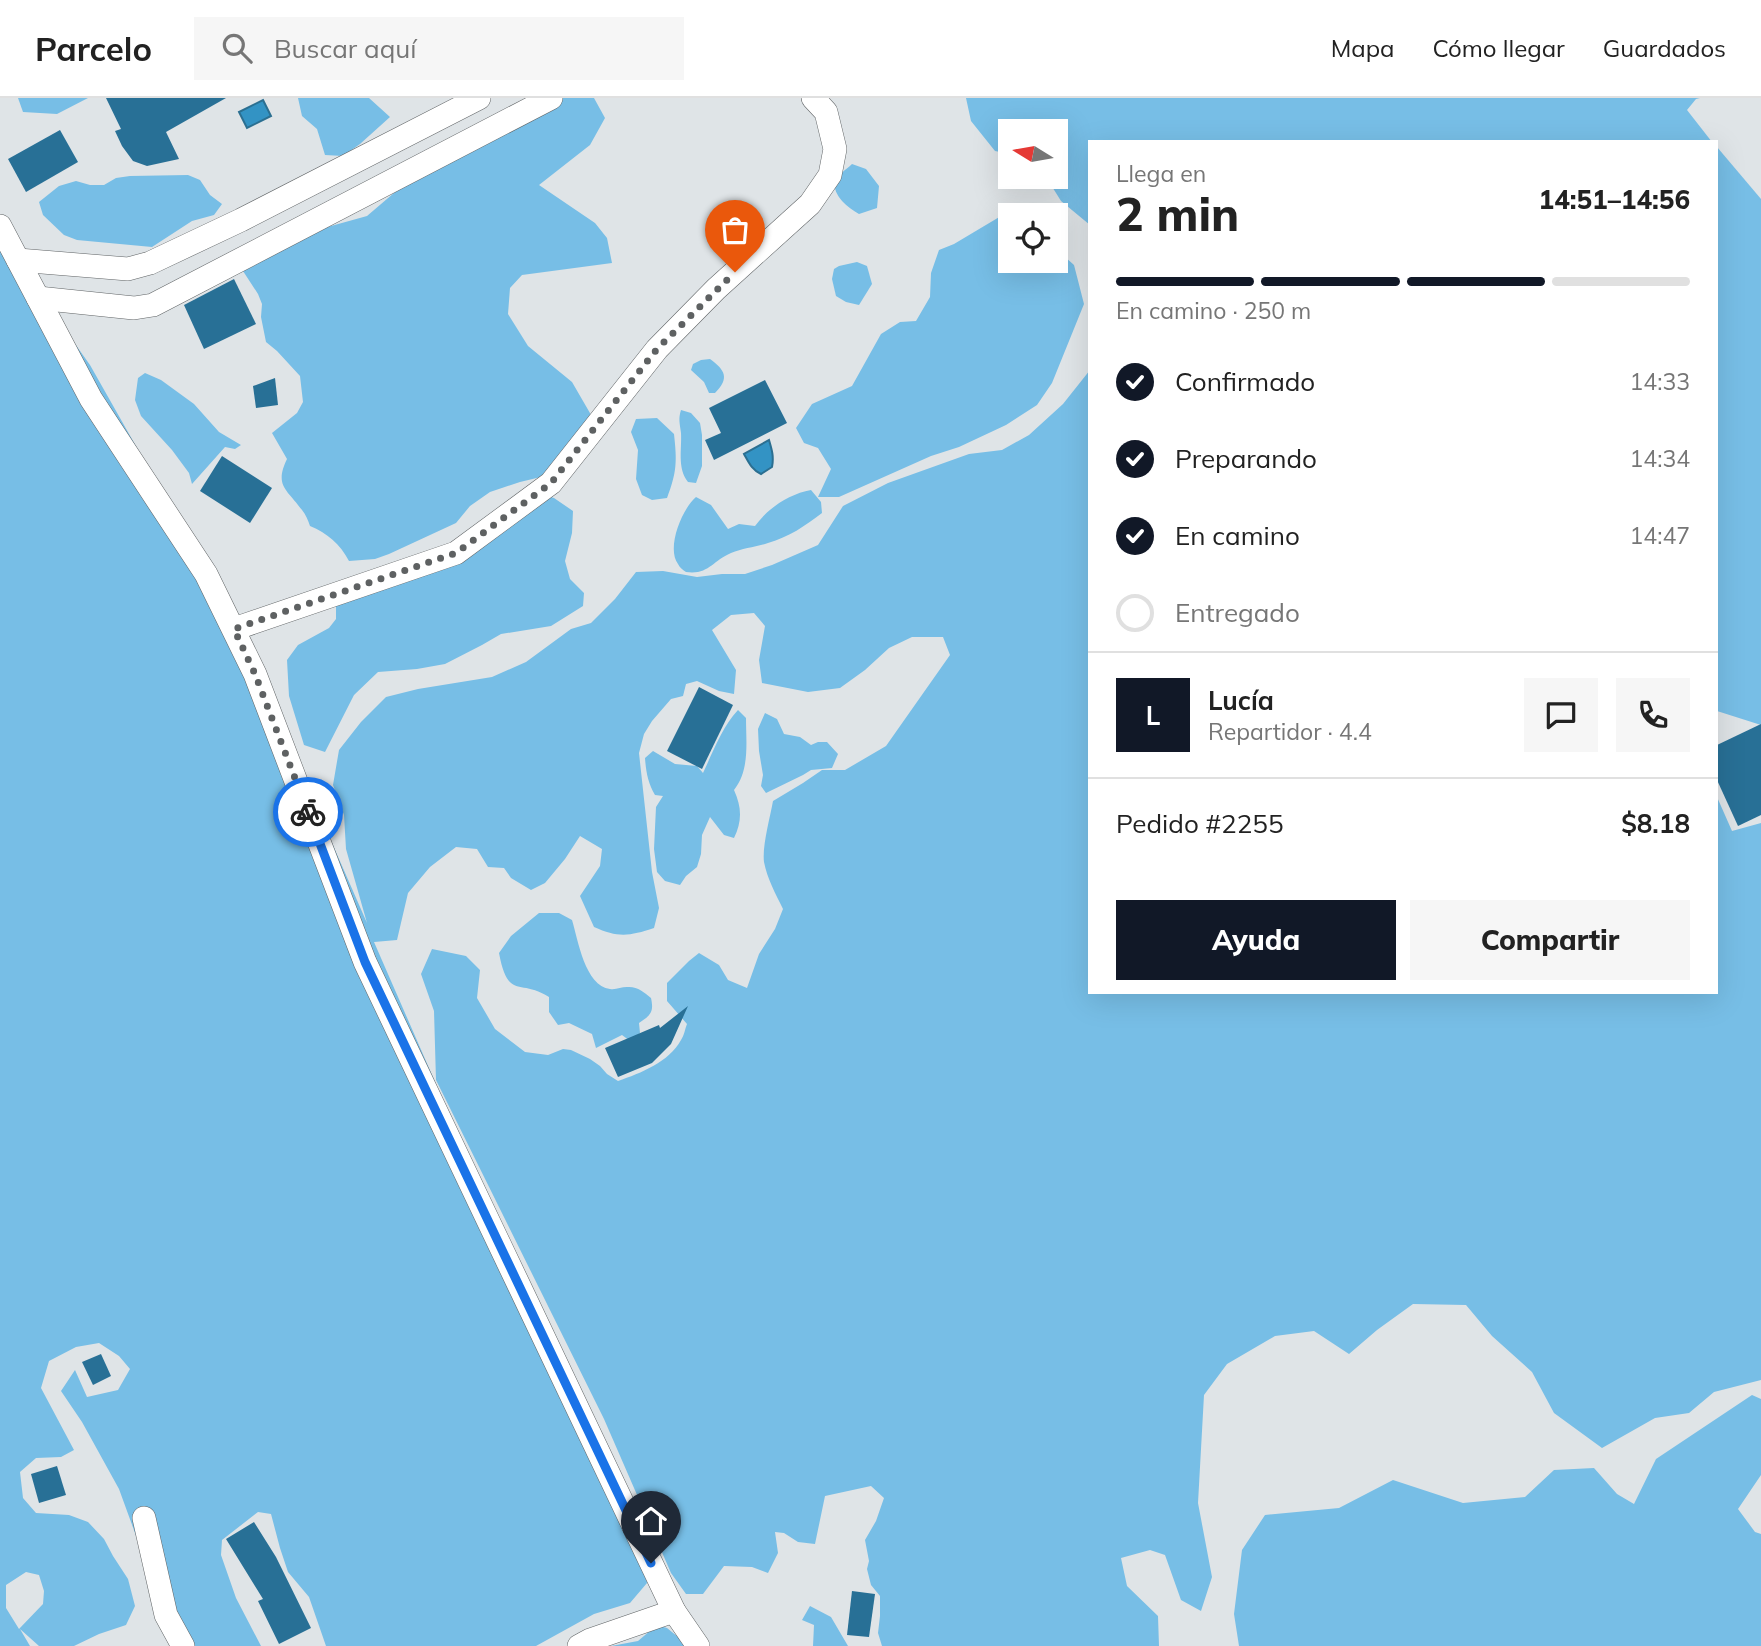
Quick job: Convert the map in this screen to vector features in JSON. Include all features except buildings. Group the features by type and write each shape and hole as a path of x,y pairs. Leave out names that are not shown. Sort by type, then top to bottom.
{"street":[{"path":"18,260 128,269 150,263 241,220 479,98"},
{"path":"38,298 134,308 152,305 551,98"},
{"path":"234,629 456,553 551,483 657,349 716,289 810,204 830,175 835,149 826,113 813,98"},
{"path":"0,226 91,399 206,574 234,629 255,674 365,962 674,1611 698,1646"},
{"path":"144,1518 166,1615 183,1646"},
{"path":"579,1646 674,1611"}],"shaded area":[{"path":"18,98 88,98 57,114 23,112"},
{"path":"298,98 369,98 390,117 343,156 325,155 317,129 302,116"},
{"path":"548,98 594,98 605,118 590,145 539,185 595,223 607,238 612,263 522,275 510,288 508,314 528,346 572,382 594,420 545,476 490,492 470,506 456,523 389,554 375,559 349,561 342,549 332,540 310,526 284,487 282,475 287,459 272,433 297,413 303,402 300,376 266,342 261,317 262,304 243,271 288,238 367,216 408,181"},
{"path":"966,98 1700,98 1687,110 1710,140 1088,140 1088,223 1068,207 1068,203 1061,201 1054,189 1068,189 1068,119 998,119 998,152 971,121"},
{"path":"263,100 271,116 247,128 239,112"},
{"path":"1718,148 1761,199 1761,725 1718,711"},
{"path":"852,164 866,169 879,186 877,208 859,214 846,205 836,192 835,181"},
{"path":"188,175 200,180 210,195 222,204 214,215 192,221 152,247 77,240 64,235 43,215 39,202 59,186 76,181 104,185 116,178 130,176"},
{"path":"998,218 998,273 1068,273 1068,260 1074,265 1084,304 1052,383 1037,405 1006,425 839,497 818,497 831,469 818,448 804,443 796,428 812,404 852,386 881,334 900,322 916,321 930,297 931,273 939,250"},
{"path":"0,238 90,365 235,621 367,923 346,849 344,815 333,785 339,750 361,722 386,697 492,677 526,662 571,629 591,623 615,599 636,572 663,571 697,577 745,574 818,545 843,506 888,483 969,454 1002,450 1029,435 1063,404 1088,373 1088,994 1718,994 1718,799 1732,831 1761,823 1761,1380 1714,1392 1689,1413 1655,1418 1602,1448 1554,1413 1532,1372 1492,1336 1466,1305 1413,1304 1349,1354 1314,1331 1275,1336 1227,1364 1204,1395 1198,1503 1212,1577 1201,1611 1181,1600 1165,1555 1150,1550 1121,1558 1127,1586 1158,1616 1159,1646 882,1646 878,1633 880,1596 871,1585 865,1540 876,1521 884,1498 871,1486 825,1496 815,1544 798,1542 784,1533 775,1532 778,1553 768,1573 752,1567 724,1566 703,1594 686,1594 671,1573 604,1419 436,1080 434,1011 421,974 432,949 466,956 480,970 477,998 495,1029 525,1052 548,1055 563,1049 571,1050 590,1059 618,1081 662,1061 676,1048 687,1024 667,1001 667,983 699,953 719,965 728,980 747,988 759,954 775,929 783,909 764,862 765,840 773,801 822,770 845,770 886,746 950,655 943,637 912,637 889,648 840,688 808,692 762,683 759,660 765,626 754,613 731,615 712,630 736,670 734,694 719,691 697,681 686,684 683,696 671,699 652,721 644,734 639,753 652,872 659,908 654,928 624,935 594,927 580,896 600,866 602,849 580,836 545,883 531,890 511,878 504,868 488,867 477,849 456,847 430,867 408,893 397,940 374,942 622,1510 646,1570 647,1583 630,1603 594,1614 536,1646 326,1646 309,1597 288,1572 271,1514 258,1512 222,1540 221,1555 236,1598 261,1646 182,1646 119,1489 82,1422 61,1391 75,1370 87,1397 118,1390 130,1369 119,1356 99,1343 76,1347 49,1361 41,1388 74,1450 61,1457 36,1458 20,1472 23,1498 36,1513 69,1515 88,1522 104,1539 128,1579 135,1606 126,1625 74,1646 39,1646 20,1629 30,1646 0,1646","holes":["26,1572 39,1575 44,1591 43,1604 19,1629 6,1608 6,1585"]},
{"path":"857,262 867,266 872,284 859,305 836,296 832,279 834,269"},
{"path":"710,359 724,374 723,383 715,393 709,393 704,382 691,370 693,364"},
{"path":"145,373 161,380 194,404 219,432 241,445 235,449 225,447 192,484 189,473 172,450 141,416 135,400 138,378"},
{"path":"681,410 691,413 700,423 702,466 696,483 688,482 682,471 679,419"},
{"path":"657,418 674,434 676,452 673,481 667,498 652,500 642,495 636,479 638,450 631,432 636,419"},
{"path":"769,440 772,467 761,474 753,468 744,454"},
{"path":"811,490 821,502 822,513 796,531 776,541 731,553 700,571 686,572 678,564 674,548 677,529 696,497 711,505 728,529 739,524 755,526 766,513 780,503"},
{"path":"534,492 554,498 573,511 572,533 565,561 570,579 584,593 583,606 551,626 501,634 445,664 378,672 354,695 325,752 304,745 289,696 287,660 298,645 329,628 336,619 336,599 424,565"},
{"path":"738,710 746,718 746,746 743,774 734,790 740,814 734,838 724,835 710,817 702,835 697,867 680,885 665,881 657,872 654,849 656,807 663,796 655,795 653,791 645,758 653,751 675,764 697,766 703,773 723,732"},
{"path":"765,713 777,719 784,734 800,737 811,745 827,742 838,754 832,768 811,770 766,793 761,786 763,775 758,729"},
{"path":"539,913 559,913 572,920 584,961 594,980 601,986 612,989 634,987 651,998 651,1013 639,1023 640,1033 630,1041 622,1035 596,1048 592,1034 569,1023 558,1025 549,1012 549,997 511,983 499,953 511,936"},
{"path":"1752,1395 1761,1399 1761,1475 1738,1509 1755,1532 1761,1534 1761,1646 1239,1646 1234,1614 1242,1550 1265,1515 1339,1508 1393,1480 1463,1503 1525,1497 1554,1470 1594,1468 1617,1494 1634,1504 1656,1459"},
{"path":"810,1606 831,1617 848,1646 813,1646 814,1625 802,1620"},
{"path":"657,1625 667,1628 689,1646 611,1646 638,1641"}],"way so far":[{"path":"308,812 255,674 234,629 456,553 551,483 657,349 735,272"}],"route":[{"path":"308,812 365,962 651,1563"}]}
